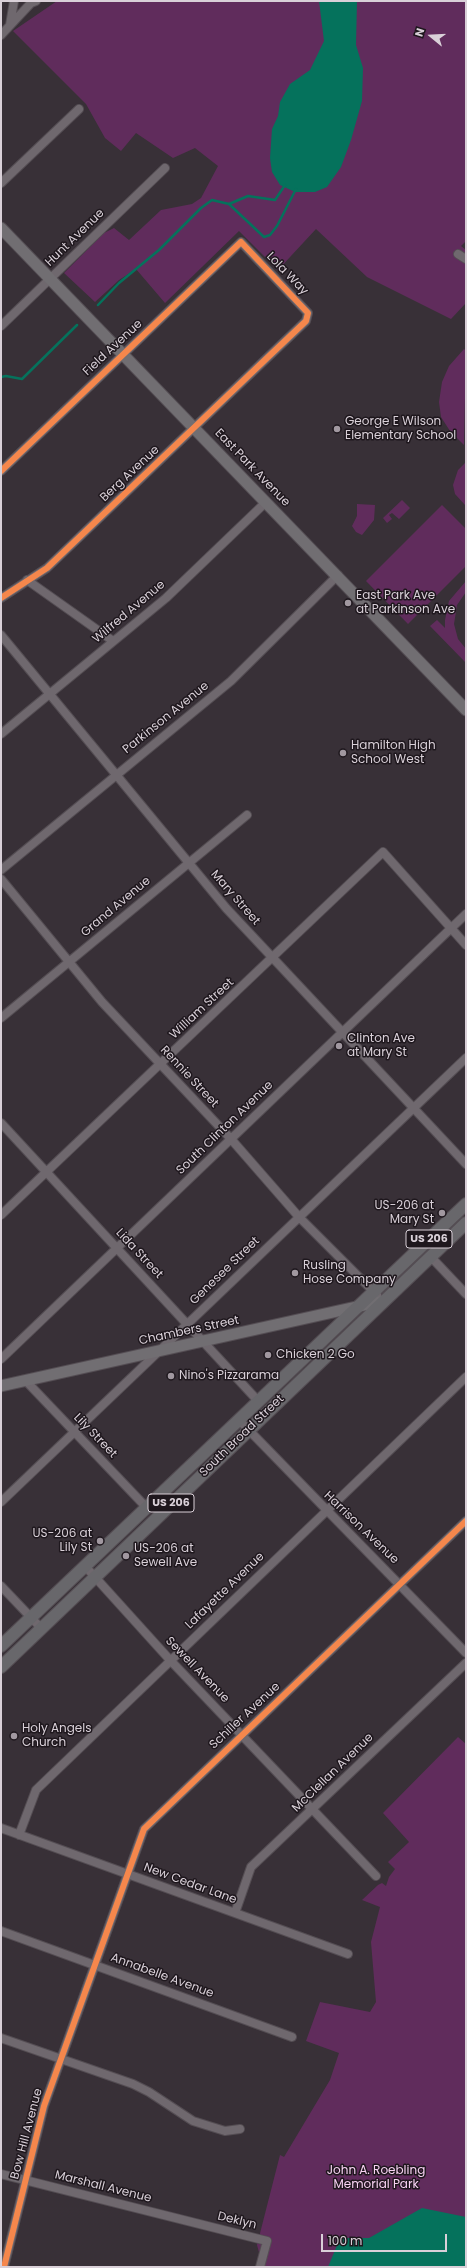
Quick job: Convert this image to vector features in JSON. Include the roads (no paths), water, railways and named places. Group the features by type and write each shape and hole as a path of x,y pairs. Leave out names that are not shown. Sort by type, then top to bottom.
{"main road":[{"name":"South Broad Street","path":"1,1646 466,1204"},
{"name":"South Broad Street","path":"1,1667 466,1223"}],"street":[{"path":"10,25 14,1"},
{"path":"1,36 31,3 36,1"},
{"path":"1,183 79,109"},
{"name":"Hunt Avenue","path":"1,326 165,168"},
{"name":"East Park Avenue","path":"1,228 466,710"},
{"name":"Field Avenue","path":"1,470 241,242"},
{"name":"Lola Way","path":"241,242 308,313 306,321 267,358"},
{"path":"458,254 466,259"},
{"name":"Berg Avenue","path":"1,598 47,568 267,358"},
{"name":"Wilfred Avenue","path":"1,734 166,598 266,502"},
{"name":"Parkinson Avenue","path":"1,870 114,775 231,681 338,576"},
{"path":"27,580 113,641"},
{"name":"Mary Street","path":"1,635 114,775 226,908 466,1164"},
{"name":"Grand Avenue","path":"1,1018 247,815"},
{"name":"William Street","path":"1,1215 383,852 451,928"},
{"name":"Rennie Street","path":"1,879 102,1002 231,1139 299,1217 383,1301"},
{"name":"South Clinton Avenue","path":"2,1357 466,914"},
{"path":"451,928 466,945"},
{"name":"Genesee Street","path":"1,1502 466,1058"},
{"name":"Lida Street","path":"1,1123 259,1402"},
{"path":"430,1256 466,1294"},
{"path":"392,1275 401,1284"},
{"name":"Chambers Street","path":"1,1386 160,1350 297,1322 383,1301"},
{"name":"Lafayette Avenue","path":"19,1835 36,1790 466,1377"},
{"name":"Lily Street","path":"26,1381 146,1507"},
{"name":"Harrison Avenue","path":"239,1420 326,1511 401,1584 466,1653"},
{"name":"Schiller Avenue","path":"96,1964 144,1829 241,1734 466,1521"},
{"name":"Sewell Avenue","path":"84,1566 170,1660 376,1876"},
{"path":"1,1586 41,1628"},
{"name":"McClellan Avenue","path":"235,1913 251,1867 466,1663"},
{"name":"New Cedar Lane","path":"1,1828 348,1954"},
{"name":"Annabelle Avenue","path":"1,1931 96,1964 292,2037"},
{"name":"Bow Hill Avenue","path":"4,2267 44,2106 96,1964"},
{"path":"1,2038 143,2089 193,2121 225,2131 240,2129"},
{"name":"Marshall Avenue","path":"1,2174 198,2224"},
{"name":"Deklyn","path":"198,2224 267,2241 260,2267"}],"waterway":[{"path":"229,204 248,196 275,200 285,185"},
{"path":"98,305 119,283 159,250 201,208 212,200 229,204 264,237 270,235 277,226 296,189"},
{"path":"1,377 6,376 22,379 77,325"}],"place":[{"name":"George E Wilson Elementary School","path":"337,429"},
{"name":"East Park Ave at Parkinson Ave","path":"348,603"},
{"name":"Hamilton High School West","path":"343,753"},
{"name":"Clinton Ave at Mary St","path":"339,1046"},
{"name":"US-206 at Mary St","path":"442,1213"},
{"name":"Rusling Hose Company","path":"295,1273"},
{"name":"Chicken 2 Go","path":"268,1355"},
{"name":"Nino's Pizzarama","path":"171,1376"},
{"name":"US-206 at Lily St","path":"100,1541"},
{"name":"US-206 at Sewell Ave","path":"126,1556"},
{"name":"Holy Angels Church","path":"14,1736"}],"park label":[{"name":"John A. Roebling Memorial Park","path":"376,2178"}]}
